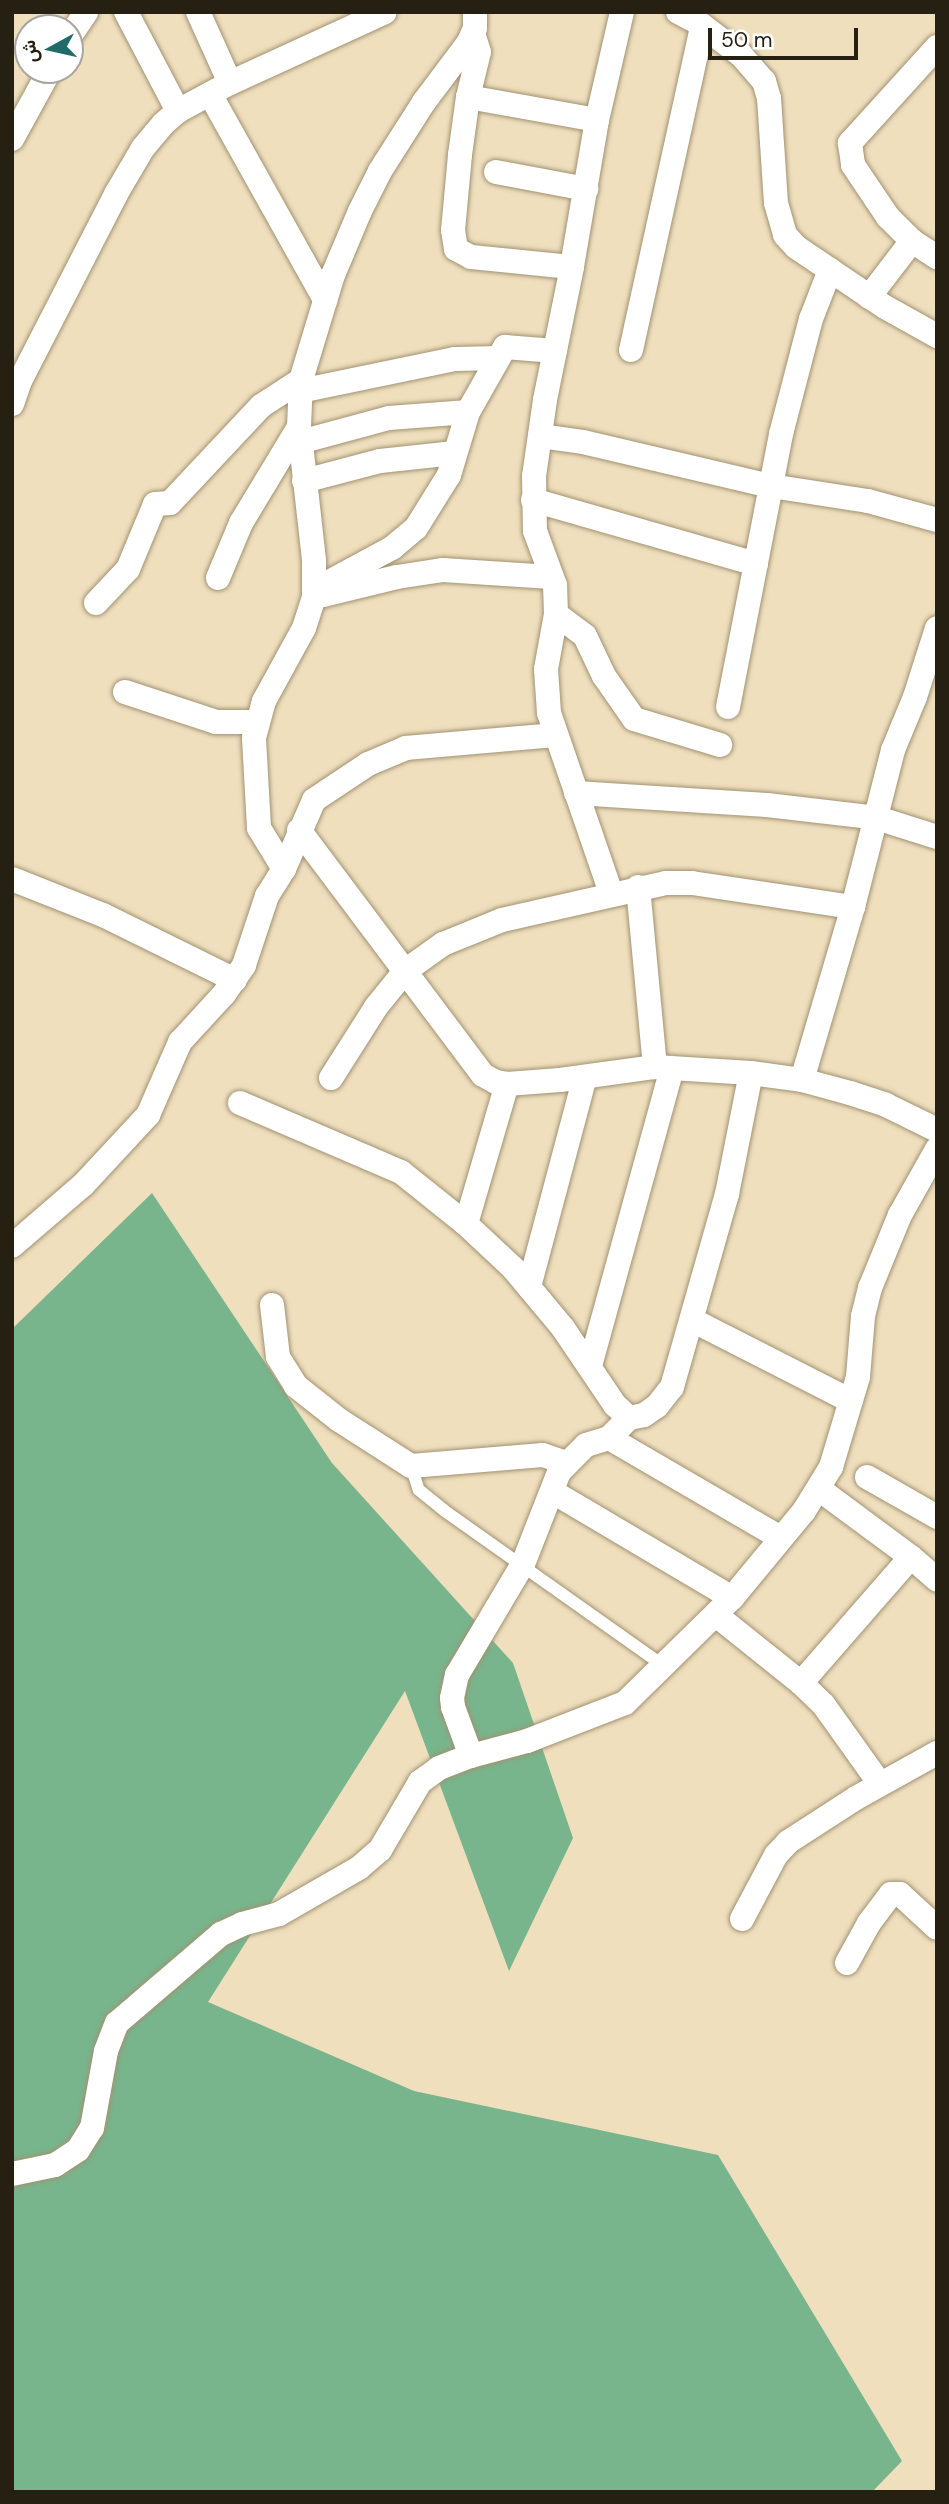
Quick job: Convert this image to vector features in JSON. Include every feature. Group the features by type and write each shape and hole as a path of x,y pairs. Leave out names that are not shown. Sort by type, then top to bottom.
{"street":[{"path":"126,12 178,111"},
{"path":"198,12 220,89 325,300"},
{"path":"12,404 26,370 131,166 153,136 178,111 385,12"},
{"path":"611,893 554,735 546,684 556,614 556,589 538,543 533,500 540,436 597,120 622,12"},
{"path":"678,12 702,26 755,68 764,81 769,98 772,164 781,226 796,247 869,297 937,336"},
{"path":"474,23 479,52 468,97 453,230 456,249 471,257 572,267"},
{"path":"284,869 264,840 257,816 253,759 256,722 270,689 304,628 314,598 314,560 299,434 300,385 325,300 344,249 380,171 424,102 460,57 474,23"},
{"path":"631,350 702,26"},
{"path":"937,47 850,143 856,171 888,217 912,241 937,257"},
{"path":"12,139 42,84"},
{"path":"468,97 597,120"},
{"path":"496,172 586,188"},
{"path":"869,297 912,241"},
{"path":"728,707 781,434 811,319 830,270"},
{"path":"314,598 339,576 405,539 444,485 468,412 498,358 508,347 555,351"},
{"path":"96,603 131,564 155,504 170,503 261,405 300,385 455,359 498,358"},
{"path":"218,578 241,523 299,434 389,418 468,412"},
{"path":"540,436 583,442 771,486 868,501 937,520"},
{"path":"304,481 380,461 455,453"},
{"path":"533,500 756,564"},
{"path":"314,598 397,577 443,570 551,577"},
{"path":"556,614 585,636 604,676 636,720 720,745"},
{"path":"802,1080 877,818 893,750 915,696 937,628"},
{"path":"125,692 152,704 216,722 256,722"},
{"path":"12,1246 83,1185 138,1129 154,1106 180,1042 235,980 244,965 264,904 284,869 314,800 368,764 406,748 554,735"},
{"path":"576,793 767,805 877,818 937,837"},
{"path":"299,830 483,1075 507,1084 664,1067 751,1073 802,1080 887,1105 937,1130"},
{"path":"12,879 103,915 235,980"},
{"path":"331,1078 376,1007 405,971 423,956 472,930 638,887 692,883 852,907"},
{"path":"590,1366 664,1067 638,887"},
{"path":"471,1756 456,1718 453,1689 457,1675 523,1564 566,1463 586,1446 609,1438 629,1418 644,1415 657,1406 671,1387 727,1194 751,1073"},
{"path":"529,1287 585,1077"},
{"path":"466,1224 507,1084"},
{"path":"240,1103 401,1172 466,1224 529,1287 590,1366 615,1405 629,1418"},
{"path":"12,2174 55,2165 78,2150 92,2128 106,2051 117,2024 221,1934 242,1924 279,1914 359,1868 380,1850 420,1783 439,1769 471,1756 527,1741 618,1707 724,1606 819,1489 831,1467 858,1377 863,1316 873,1278 900,1215 937,1149"},
{"path":"271,1305 278,1357 296,1386 339,1420 411,1466 543,1455 566,1463"},
{"path":"692,1320 851,1401"},
{"path":"609,1438 779,1537"},
{"path":"867,1477 937,1517"},
{"path":"819,1489 911,1557 937,1580"},
{"path":"553,1492 724,1606 843,1728 880,1784"},
{"path":"801,1683 911,1557"},
{"path":"742,1919 781,1848 796,1835 937,1752"},
{"path":"847,1963 869,1923 891,1894 900,1894 937,1928"}],"lane":[{"path":"411,1466 419,1490 664,1666"}],"green space":[{"path":"152,1193 332,1463 513,1663 573,1838 509,1971 405,1691 208,2002 414,2091 718,2155 902,2461 872,2492 12,2492 12,1329"}]}
